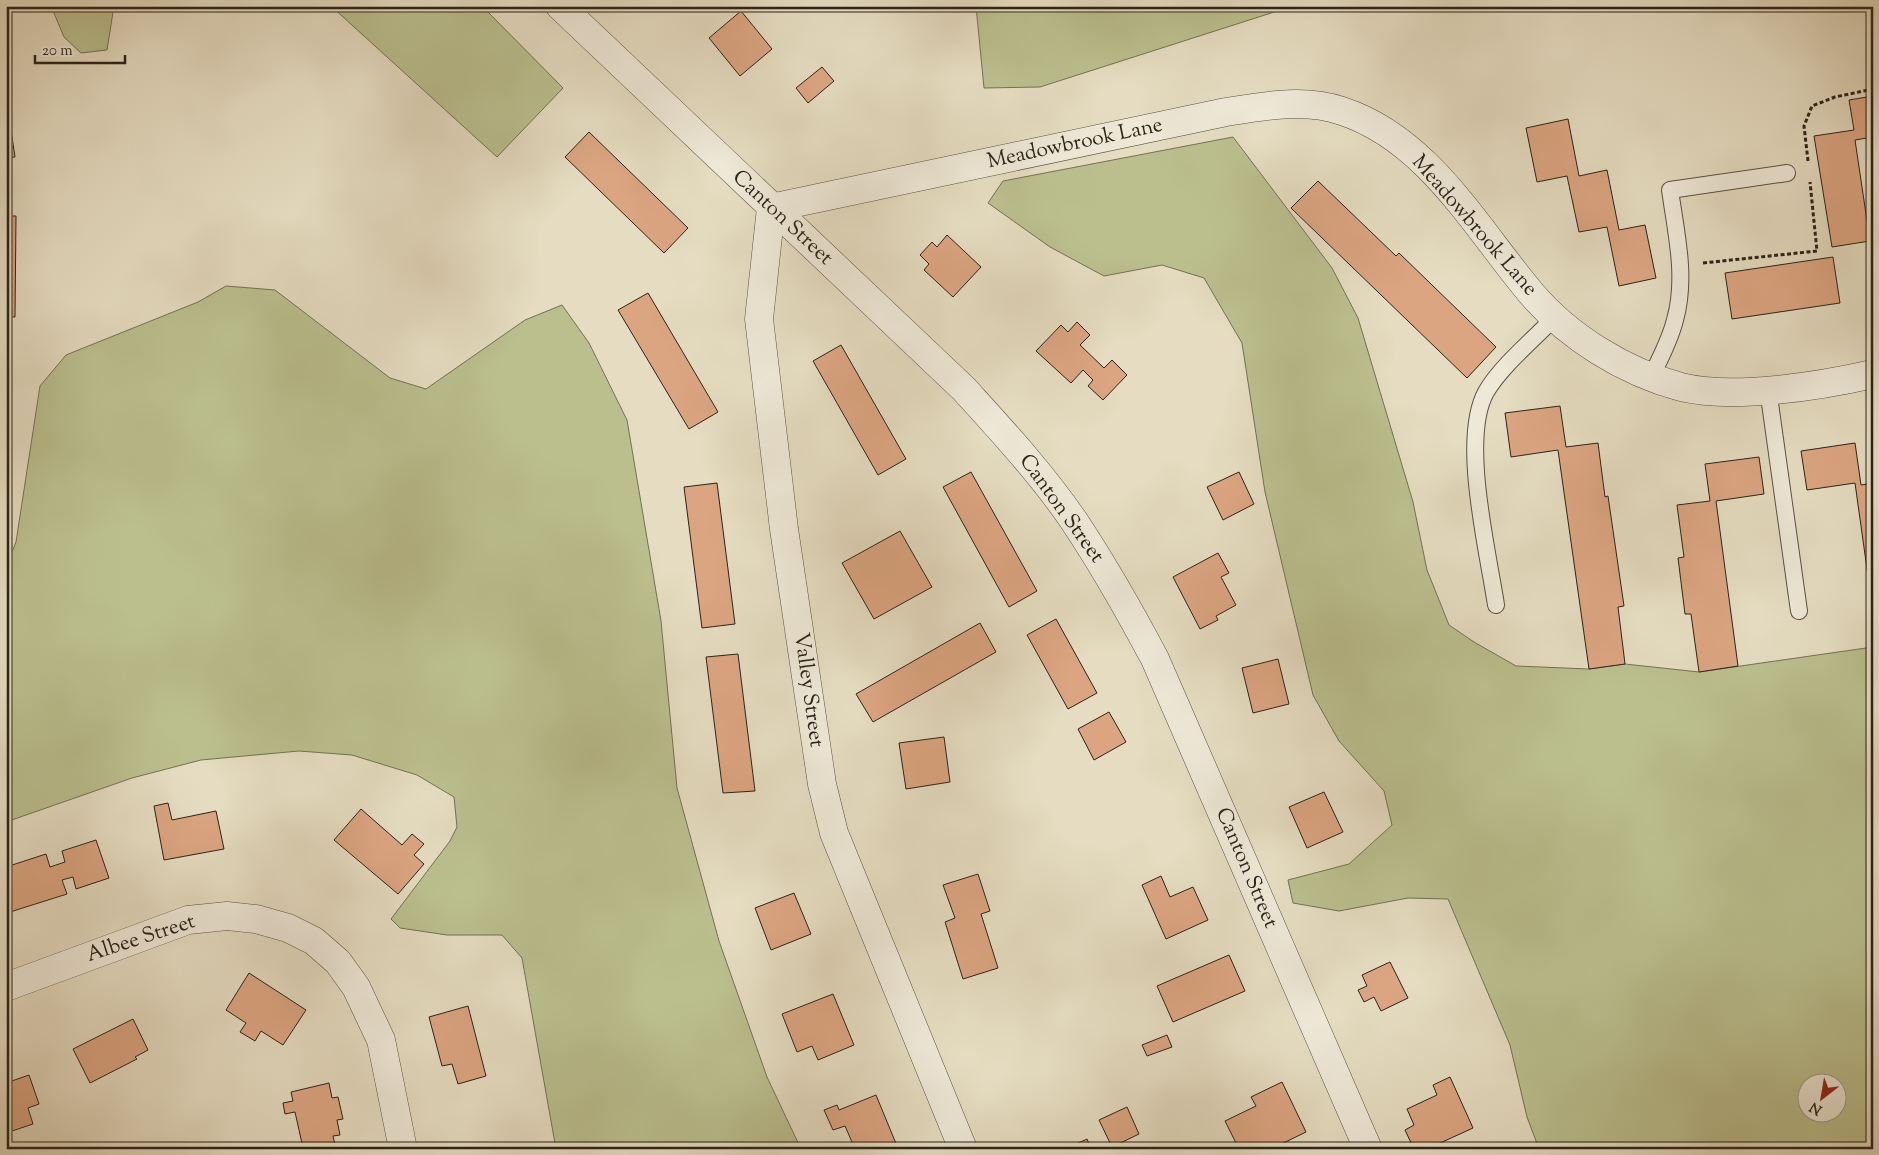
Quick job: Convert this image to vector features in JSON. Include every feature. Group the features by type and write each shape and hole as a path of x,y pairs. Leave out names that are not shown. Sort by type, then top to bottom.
{"street":[{"name":"Canton Street","path":"560,6 964,389 1022,454 1073,520 1119,592 1155,659 1368,1149"},
{"name":"Meadowbrook Lane","path":"771,208 1226,112 1285,104 1323,107 1355,116 1378,128 1416,155 1450,192 1532,294 1555,317 1605,353 1651,377 1702,390 1768,389 1829,382 1873,374"},
{"name":"Valley Street","path":"771,208 759,319 784,528 822,784 834,833 963,1149"},
{"name":"Albee Street","path":"6,987 188,920 227,916 256,919 288,928 314,941 338,962 356,987 381,1040 403,1149"}],"lane":[{"path":"1651,377 1671,334 1680,294 1680,252 1670,190 1787,172"},
{"path":"1496,605 1477,481 1476,420 1482,401 1491,385 1555,317"},
{"path":"1768,389 1799,611"}],"path":[{"path":"1808,164 1804,126 1812,106 1835,97 1873,89"},
{"path":"1701,264 1817,251 1809,174"}],"green space":[{"path":"51,6 114,6 107,50 81,53 64,37"},
{"path":"331,6 482,6 563,88 497,157"},
{"path":"976,6 1293,6 1040,87 984,88"},
{"path":"1233,137 1332,268 1358,318 1413,502 1427,570 1449,625 1516,666 1589,669 1625,664 1699,672 1873,647 1873,1149 1539,1149 1527,1117 1510,1045 1448,899 1408,898 1339,911 1293,903 1288,880 1349,864 1392,825 1384,791 1339,741 1313,695 1265,492 1242,343 1204,278 1162,265 1104,276 1050,247 988,203 1003,181"},
{"path":"226,286 275,290 390,378 426,389 525,320 562,305 589,343 627,420 661,621 677,788 719,941 767,1077 801,1149 556,1149 522,958 502,935 447,935 400,928 391,919 450,841 457,827 454,797 417,775 352,755 299,751 201,760 132,778 6,822 6,567 16,542 40,386 66,355 198,302"}],"building":[{"path":"741,11 772,49 740,76 709,38"},
{"path":"822,67 834,81 808,103 796,88"},
{"path":"1873,96 1873,137 1855,140 1870,241 1832,247 1814,136 1854,130 1849,100"},
{"path":"6,97 15,157 6,158"},
{"path":"1568,119 1579,176 1607,170 1619,230 1645,225 1656,278 1619,286 1607,227 1579,232 1567,176 1537,182 1526,128"},
{"path":"589,132 688,228 664,253 565,157"},
{"path":"1318,181 1396,256 1399,253 1496,347 1467,378 1291,208"},
{"path":"6,216 16,216 15,317 6,317"},
{"path":"947,235 981,267 953,297 924,270 929,264 920,255 932,242 937,247"},
{"path":"1833,257 1840,303 1732,319 1725,273"},
{"path":"648,293 718,412 689,429 618,310"},
{"path":"1077,322 1090,335 1080,345 1104,368 1112,360 1127,375 1103,400 1088,386 1093,380 1083,370 1071,383 1036,351 1061,325 1068,332"},
{"path":"841,345 906,459 878,475 813,361"},
{"path":"1560,406 1566,447 1598,443 1605,497 1608,496 1624,606 1618,607 1625,664 1589,669 1558,450 1511,457 1505,413"},
{"path":"1855,443 1861,485 1873,483 1873,612 1855,483 1807,490 1801,451"},
{"path":"1759,457 1764,494 1716,501 1738,666 1699,672 1691,614 1685,614 1678,558 1684,557 1677,505 1710,501 1705,464"},
{"path":"971,472 1037,591 1009,607 943,487"},
{"path":"1239,472 1254,504 1223,520 1207,487"},
{"path":"717,483 735,624 702,628 684,487"},
{"path":"900,531 932,587 874,619 842,563"},
{"path":"1218,553 1229,573 1221,577 1236,605 1216,616 1218,620 1200,629 1173,577"},
{"path":"1056,619 1097,693 1068,709 1027,635"},
{"path":"980,623 996,652 873,722 856,694"},
{"path":"738,654 755,791 723,793 706,657"},
{"path":"1278,659 1289,704 1253,713 1242,668"},
{"path":"1109,712 1126,742 1094,760 1078,729"},
{"path":"944,737 950,782 906,789 899,743"},
{"path":"1324,792 1343,832 1307,848 1289,807"},
{"path":"168,803 172,820 216,811 224,849 164,860 154,806"},
{"path":"361,809 402,845 412,834 424,844 414,855 424,864 398,894 334,840"},
{"path":"96,840 109,878 76,889 73,877 62,880 67,894 10,912 6,900 6,867 46,854 50,867 65,862 62,851"},
{"path":"978,874 990,911 981,914 998,968 963,979 945,922 955,918 943,885"},
{"path":"1161,876 1170,897 1193,887 1208,920 1166,939 1142,885"},
{"path":"794,893 811,934 771,950 755,908"},
{"path":"1229,955 1245,991 1173,1022 1157,986"},
{"path":"1390,962 1408,998 1381,1011 1374,997 1364,1002 1358,990 1367,986 1362,975"},
{"path":"249,973 306,1010 283,1045 261,1031 255,1041 240,1032 246,1023 226,1010"},
{"path":"833,994 854,1045 818,1060 812,1046 797,1052 782,1014"},
{"path":"468,1006 486,1076 458,1084 452,1064 442,1066 429,1017"},
{"path":"133,1019 148,1050 135,1057 137,1059 90,1083 73,1049"},
{"path":"1167,1035 1172,1047 1147,1056 1142,1045"},
{"path":"29,1075 39,1104 28,1108 33,1124 12,1131 6,1120 6,1083"},
{"path":"1450,1077 1473,1128 1427,1149 1414,1149 1405,1130 1414,1125 1407,1109 1437,1095 1433,1085"},
{"path":"1282,1082 1306,1132 1271,1149 1239,1149 1225,1121 1256,1106 1251,1097"},
{"path":"329,1083 332,1098 338,1097 343,1119 337,1120 340,1135 333,1136 336,1149 302,1149 295,1112 285,1114 283,1103 293,1101 291,1092"},
{"path":"876,1095 897,1146 891,1149 855,1149 845,1126 833,1130 824,1110 837,1105 839,1110"},
{"path":"1127,1107 1139,1134 1112,1147 1099,1120"},
{"path":"1087,1139 1091,1149 1065,1149"}]}
